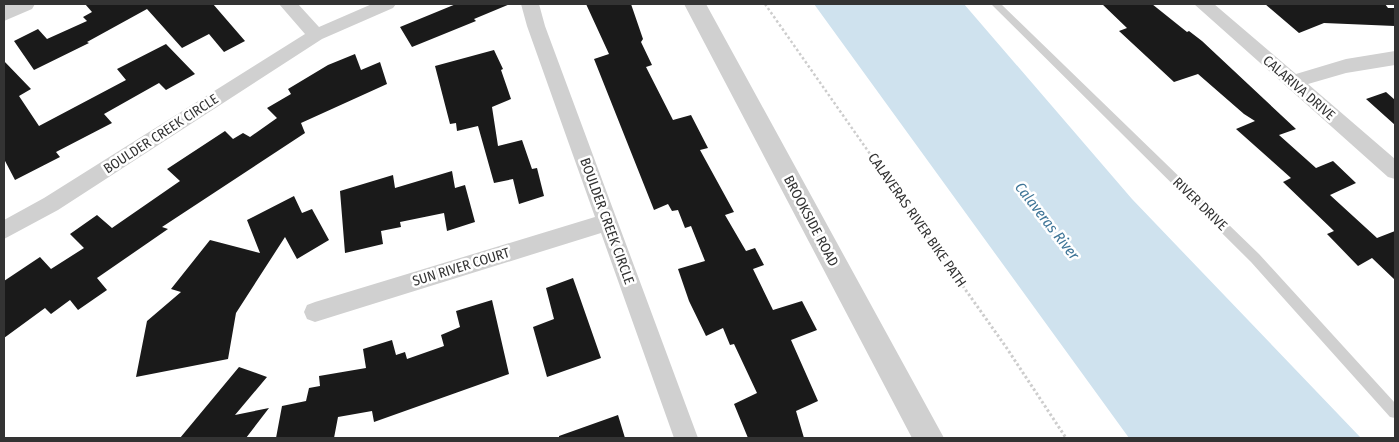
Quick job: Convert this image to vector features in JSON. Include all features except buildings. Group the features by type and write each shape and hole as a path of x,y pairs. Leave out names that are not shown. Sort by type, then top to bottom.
{"street":[{"path":"4,14 24,4"},
{"path":"288,4 316,35"},
{"name":"BOULDER CREEK CIRCLE","path":"4,230 51,204 316,35 387,4"},
{"name":"BOULDER CREEK CIRCLE","path":"530,4 536,26 686,438"},
{"name":"BROOKSIDE ROAD","path":"695,4 929,438"},
{"name":"CALARIVA DRIVE","path":"1203,4 1395,171"},
{"path":"1292,82 1346,66 1395,58"},
{"name":"SUN RIVER COURT","path":"315,312 607,222"}],"lane":[{"name":"RIVER DRIVE","path":"996,4 1255,258 1395,412"}],"path":[{"name":"CALAVERAS RIVER BIKE PATH","path":"765,4 1006,347 1066,438"}],"water":[{"name":"Calaveras River","path":"814,4 964,4 1132,199 1361,438 1129,438"}]}
